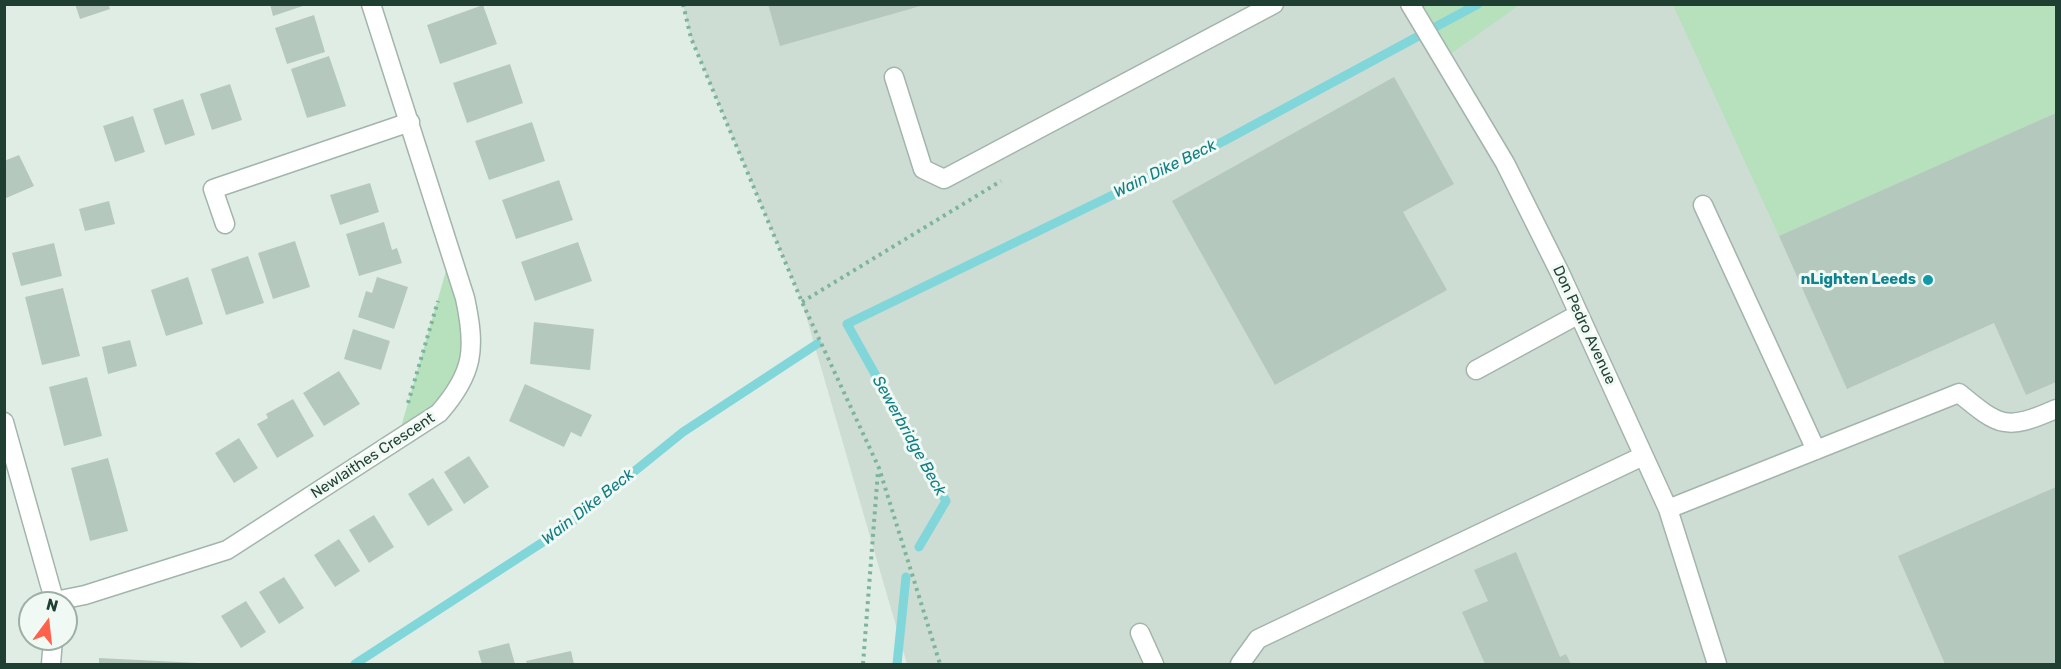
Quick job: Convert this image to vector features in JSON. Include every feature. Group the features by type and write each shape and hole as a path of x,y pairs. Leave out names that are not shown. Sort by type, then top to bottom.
{"street":[{"name":"Newlaithes Crescent","path":"78,597 227,550 439,413 460,389 470,357 470,325 410,122 371,4"},
{"path":"894,77 923,168 944,179 1213,39 1274,4"},
{"name":"Don Pedro Avenue","path":"1410,4 1505,164 1579,314 1668,509 1717,664"},
{"path":"225,224 213,189 410,122"},
{"path":"1703,205 1816,450"},
{"path":"1476,370 1579,314"},
{"path":"1668,509 1959,393 1989,417 2004,423 2028,422 2056,409"},
{"path":"4,422 52,591"},
{"path":"1240,664 1258,639 1643,456"},
{"path":"1140,633 1154,664"}],"path":[{"path":"683,4 691,38 802,302 879,468 940,664"},
{"path":"397,441 450,257"},
{"path":"863,664 879,468"}],"shaded area":[{"path":"683,5 2056,5 2056,664 907,664 802,302 691,38"}],"green space":[{"path":"1410,5 1519,5 1442,60"},
{"path":"1673,5 2056,5 2056,113 1779,236"},
{"path":"450,257 465,298 460,389 397,441"}],"building":[{"path":"75,4 108,4 110,9 80,19"},
{"path":"270,4 306,4 306,5 273,16"},
{"path":"768,4 923,4 924,5 780,46"},
{"path":"483,5 497,44 440,64 427,25"},
{"path":"314,15 325,52 287,64 275,28"},
{"path":"329,56 346,106 307,118 291,69"},
{"path":"510,64 523,103 467,123 453,83"},
{"path":"1394,77 1454,184 1403,212 1447,290 1275,385 1172,201"},
{"path":"230,84 242,120 212,130 200,94"},
{"path":"183,99 195,135 165,145 153,109"},
{"name":"nLighten Leeds","path":"2056,113 2056,382 2026,395 1994,323 1847,389 1779,236"},
{"path":"133,116 145,152 115,162 103,126"},
{"path":"532,122 545,161 489,180 475,141"},
{"path":"19,155 34,186 4,199 4,161"},
{"path":"559,180 573,220 516,239 502,200"},
{"path":"370,183 379,212 340,225 330,195"},
{"path":"109,201 115,224 85,231 79,209"},
{"path":"384,222 392,250 397,248 402,263 359,276 346,234"},
{"path":"295,241 310,287 273,299 258,253"},
{"path":"578,242 592,281 535,301 521,262"},
{"path":"54,243 62,276 21,286 12,253"},
{"path":"248,256 264,303 226,315 211,269"},
{"path":"188,277 203,324 166,336 151,290"},
{"path":"377,277 408,287 394,329 358,317 366,291 372,293"},
{"path":"63,288 80,356 42,365 25,297"},
{"path":"534,322 594,329 590,370 530,364"},
{"path":"353,329 390,341 381,370 344,359"},
{"path":"130,340 137,366 108,374 102,347"},
{"path":"339,371 360,404 324,426 303,393"},
{"path":"87,377 102,436 64,446 49,387"},
{"path":"525,384 592,415 581,437 571,432 564,447 509,421"},
{"path":"293,399 314,436 277,458 257,424 268,418 266,414"},
{"path":"239,438 258,468 234,483 215,453"},
{"path":"469,456 489,487 464,504 444,472"},
{"path":"108,458 128,531 90,541 71,468"},
{"path":"433,478 453,510 428,526 408,494"},
{"path":"2056,487 2056,664 1945,664 1898,556"},
{"path":"374,515 394,547 369,563 349,530"},
{"path":"339,539 360,571 335,587 314,555"},
{"path":"1516,552 1560,657 1566,654 1571,664 1485,664 1462,612 1488,601 1474,570"},
{"path":"284,577 304,608 279,624 259,592"},
{"path":"246,601 266,632 241,648 221,616"},
{"path":"509,643 515,664 482,664 478,651"},
{"path":"571,651 574,664 527,664 526,661"},
{"path":"99,658 198,663 198,664 99,664"}],"waterway":[{"name":"Wain Dike Beck","path":"919,547 946,501 847,324 1224,141 1478,4"},
{"name":"Wain Dike Beck","path":"355,664 563,529 683,432 817,344"},
{"name":"Sewerbridge Beck","path":"897,664 906,577"}],"place":[{"name":"nLighten Leeds","path":"1928,280"}]}
